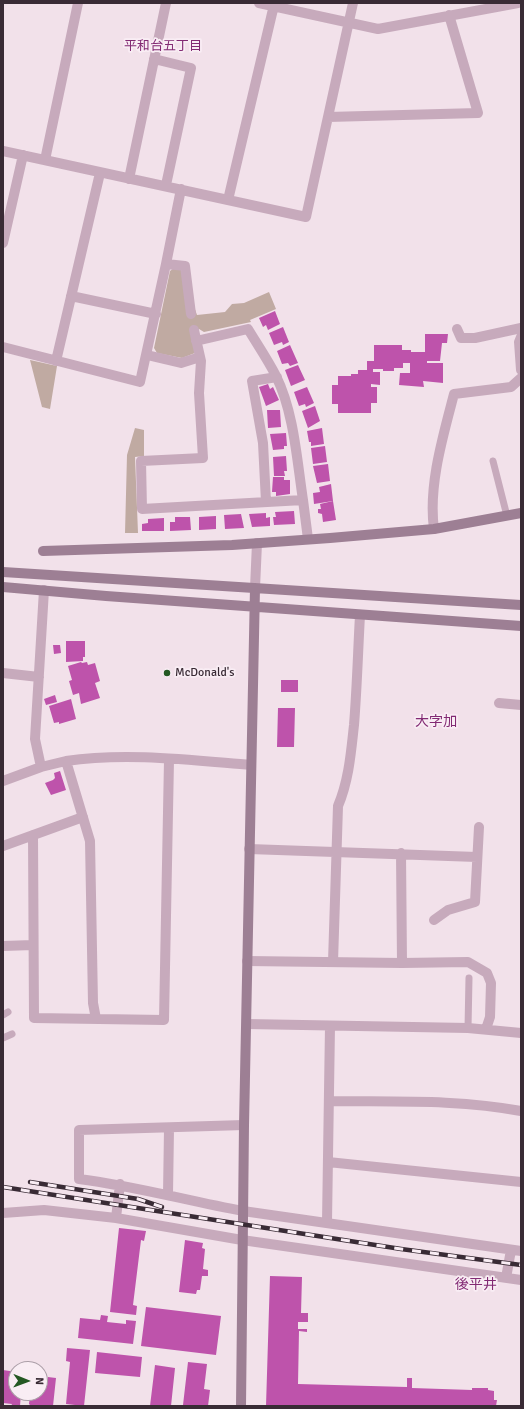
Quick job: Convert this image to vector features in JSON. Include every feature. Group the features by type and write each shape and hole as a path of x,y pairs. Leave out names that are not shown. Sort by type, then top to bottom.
{"street":[{"path":"45,160 78,3"},
{"path":"129,179 166,3"},
{"path":"259,3 378,29 449,15 481,6 518,3"},
{"path":"3,151 306,217 353,3"},
{"path":"228,200 271,5"},
{"path":"328,117 478,113 449,15"},
{"path":"154,59 191,68 166,186"},
{"path":"3,243 23,155"},
{"path":"56,362 100,173"},
{"path":"3,347 56,362 140,382 156,314 181,189"},
{"path":"166,264 185,266 191,314"},
{"path":"71,296 156,314"},
{"path":"457,329 461,338 475,338 521,328"},
{"path":"196,341 248,329 277,377 289,416 308,539"},
{"path":"194,330 200,357 199,393 203,458 141,461 142,509 303,500"},
{"path":"521,337 519,342 521,370"},
{"path":"147,355 181,363 200,357"},
{"path":"266,502 263,443 252,381 277,377"},
{"path":"434,529 432,517 437,464 454,394 511,387 521,378"},
{"path":"43,551 257,543 434,529 521,513"},
{"path":"241,1406 242,1240 249,849 254,607 257,543"},
{"path":"3,572 521,605"},
{"path":"3,587 521,626"},
{"path":"41,767 36,739 44,590"},
{"path":"333,962 338,806 343,795 349,769 356,694 360,615"},
{"path":"3,673 39,677"},
{"path":"499,703 521,705"},
{"path":"3,781 41,767 66,761 116,756 251,765"},
{"path":"32,835 34,1018 164,1020 168,760"},
{"path":"66,761 90,841 93,1004 96,1019"},
{"path":"3,846 83,817"},
{"path":"434,920 448,910 474,902 479,827"},
{"path":"249,849 401,853 477,857"},
{"path":"401,853 402,963"},
{"path":"3,946 33,945"},
{"path":"247,961 402,963 468,962 487,973 491,984 492,997 490,1017 486,1029"},
{"path":"247,1024 468,1028 521,1033"},
{"path":"327,1222 330,1026"},
{"path":"330,1100 459,1103 521,1111"},
{"path":"244,1125 169,1129 80,1130 79,1179 120,1184 168,1194 205,1204 516,1251 506,1278"},
{"path":"168,1194 169,1129"},
{"path":"328,1162 521,1182"},
{"path":"116,1218 120,1184"},
{"path":"3,1213 44,1210 116,1218 242,1240 521,1280"}],"lane":[{"path":"493,460 507,516"},
{"path":"468,1028 469,978"},
{"path":"3,1038 12,1034"}],"shaded area":[{"path":"174,268 181,269 197,315 225,312 232,304 244,303 269,292 276,309 250,320 251,322 204,332 199,329 190,331 195,353 182,358 157,353 154,348 170,271"},
{"path":"30,360 57,366 50,409 42,407"},
{"path":"135,428 144,430 144,456 135,457 138,533 125,533 127,455"}],"building":[{"path":"275,311 280,324 268,330 266,325 263,327 259,318"},
{"path":"283,327 289,342 283,345 282,342 274,345 269,333"},
{"path":"425,334 448,334 447,343 442,343 440,361 427,361 427,363 443,363 443,383 423,381 424,387 399,385 400,373 410,373 410,363 403,363 403,368 394,368 394,371 373,369 373,372 380,372 380,385 371,384 371,387 377,387 377,403 371,403 371,413 338,413 338,404 332,404 332,385 338,385 338,376 351,376 351,374 358,374 358,370 367,370 367,361 374,361 374,345 402,345 402,350 411,350 411,352 425,352"},
{"path":"290,345 298,363 290,366 288,363 282,364 277,351"},
{"path":"298,365 305,380 291,386 285,370"},
{"path":"268,384 270,389 273,387 279,400 266,406 259,387"},
{"path":"307,387 314,403 306,407 305,404 299,406 294,392"},
{"path":"315,406 320,421 308,428 302,411"},
{"path":"267,410 280,410 281,427 268,428"},
{"path":"322,428 324,444 311,446 307,431"},
{"path":"286,433 287,446 284,446 284,449 273,450 270,434"},
{"path":"325,446 327,462 313,464 311,448"},
{"path":"286,456 287,471 284,471 285,476 274,476 273,457"},
{"path":"328,464 330,481 317,483 313,466"},
{"path":"273,477 284,477 284,480 290,480 290,494 276,496 276,492 272,492"},
{"path":"331,484 333,501 314,504 313,493 320,492 319,487"},
{"path":"333,501 336,520 323,522 322,514 318,513 318,509 321,509 320,504"},
{"path":"294,511 295,524 274,525 273,517 276,517 275,512"},
{"path":"266,513 266,518 270,517 270,526 252,527 249,514"},
{"path":"241,514 244,528 225,529 224,515"},
{"path":"216,516 216,529 199,530 199,517"},
{"path":"175,517 190,517 191,530 170,531 170,522 175,522"},
{"path":"164,518 164,531 142,531 142,524 148,523 148,519"},
{"path":"66,641 85,641 85,657 83,657 83,661 66,662"},
{"path":"53,645 60,645 61,653 54,654"},
{"path":"81,662 87,662 88,665 95,663 100,681 95,683 100,698 81,704 79,693 73,695 69,681 72,680 68,666"},
{"path":"281,680 298,680 298,692 281,692"},
{"path":"55,695 57,702 46,705 44,699"},
{"path":"71,699 76,719 59,724 59,722 54,723 49,706"},
{"path":"278,708 295,708 294,747 277,747"},
{"path":"60,771 66,790 51,795 45,783 53,780 55,778 54,773"},
{"path":"119,1228 146,1231 144,1241 141,1240 133,1305 137,1306 136,1315 110,1312"},
{"path":"185,1240 203,1243 202,1248 205,1249 203,1269 208,1270 208,1276 202,1276 200,1290 197,1290 196,1294 179,1292"},
{"path":"270,1276 302,1277 301,1313 308,1313 308,1322 298,1322 298,1329 307,1329 307,1332 299,1331 298,1384 407,1387 407,1378 412,1378 412,1388 472,1390 472,1388 488,1388 488,1390 494,1391 494,1400 497,1400 496,1406 266,1406"},
{"path":"146,1307 221,1316 216,1355 141,1346"},
{"path":"101,1315 108,1316 107,1322 126,1324 126,1320 136,1321 133,1344 78,1338 80,1318 100,1320"},
{"path":"67,1348 90,1350 84,1406 66,1404 70,1362 66,1361"},
{"path":"97,1352 142,1357 140,1377 95,1373"},
{"path":"188,1362 207,1364 204,1389 210,1390 208,1406 183,1405"},
{"path":"155,1365 175,1368 171,1406 150,1406"},
{"path":"3,1370 8,1371 8,1401 20,1401 20,1406 11,1406 12,1404 3,1403"},
{"path":"48,1377 56,1378 53,1406 31,1406 29,1404 29,1401 48,1401"}],"railway":[{"path":"30,1182 138,1199 162,1207"},
{"path":"3,1187 401,1249 521,1265"}],"place":[{"name":"McDonald's","path":"167,673"}],"district":[{"name":"平和台五丁目","path":"163,47"},
{"name":"大字加","path":"436,722"},
{"name":"後平井","path":"476,1285"}]}
